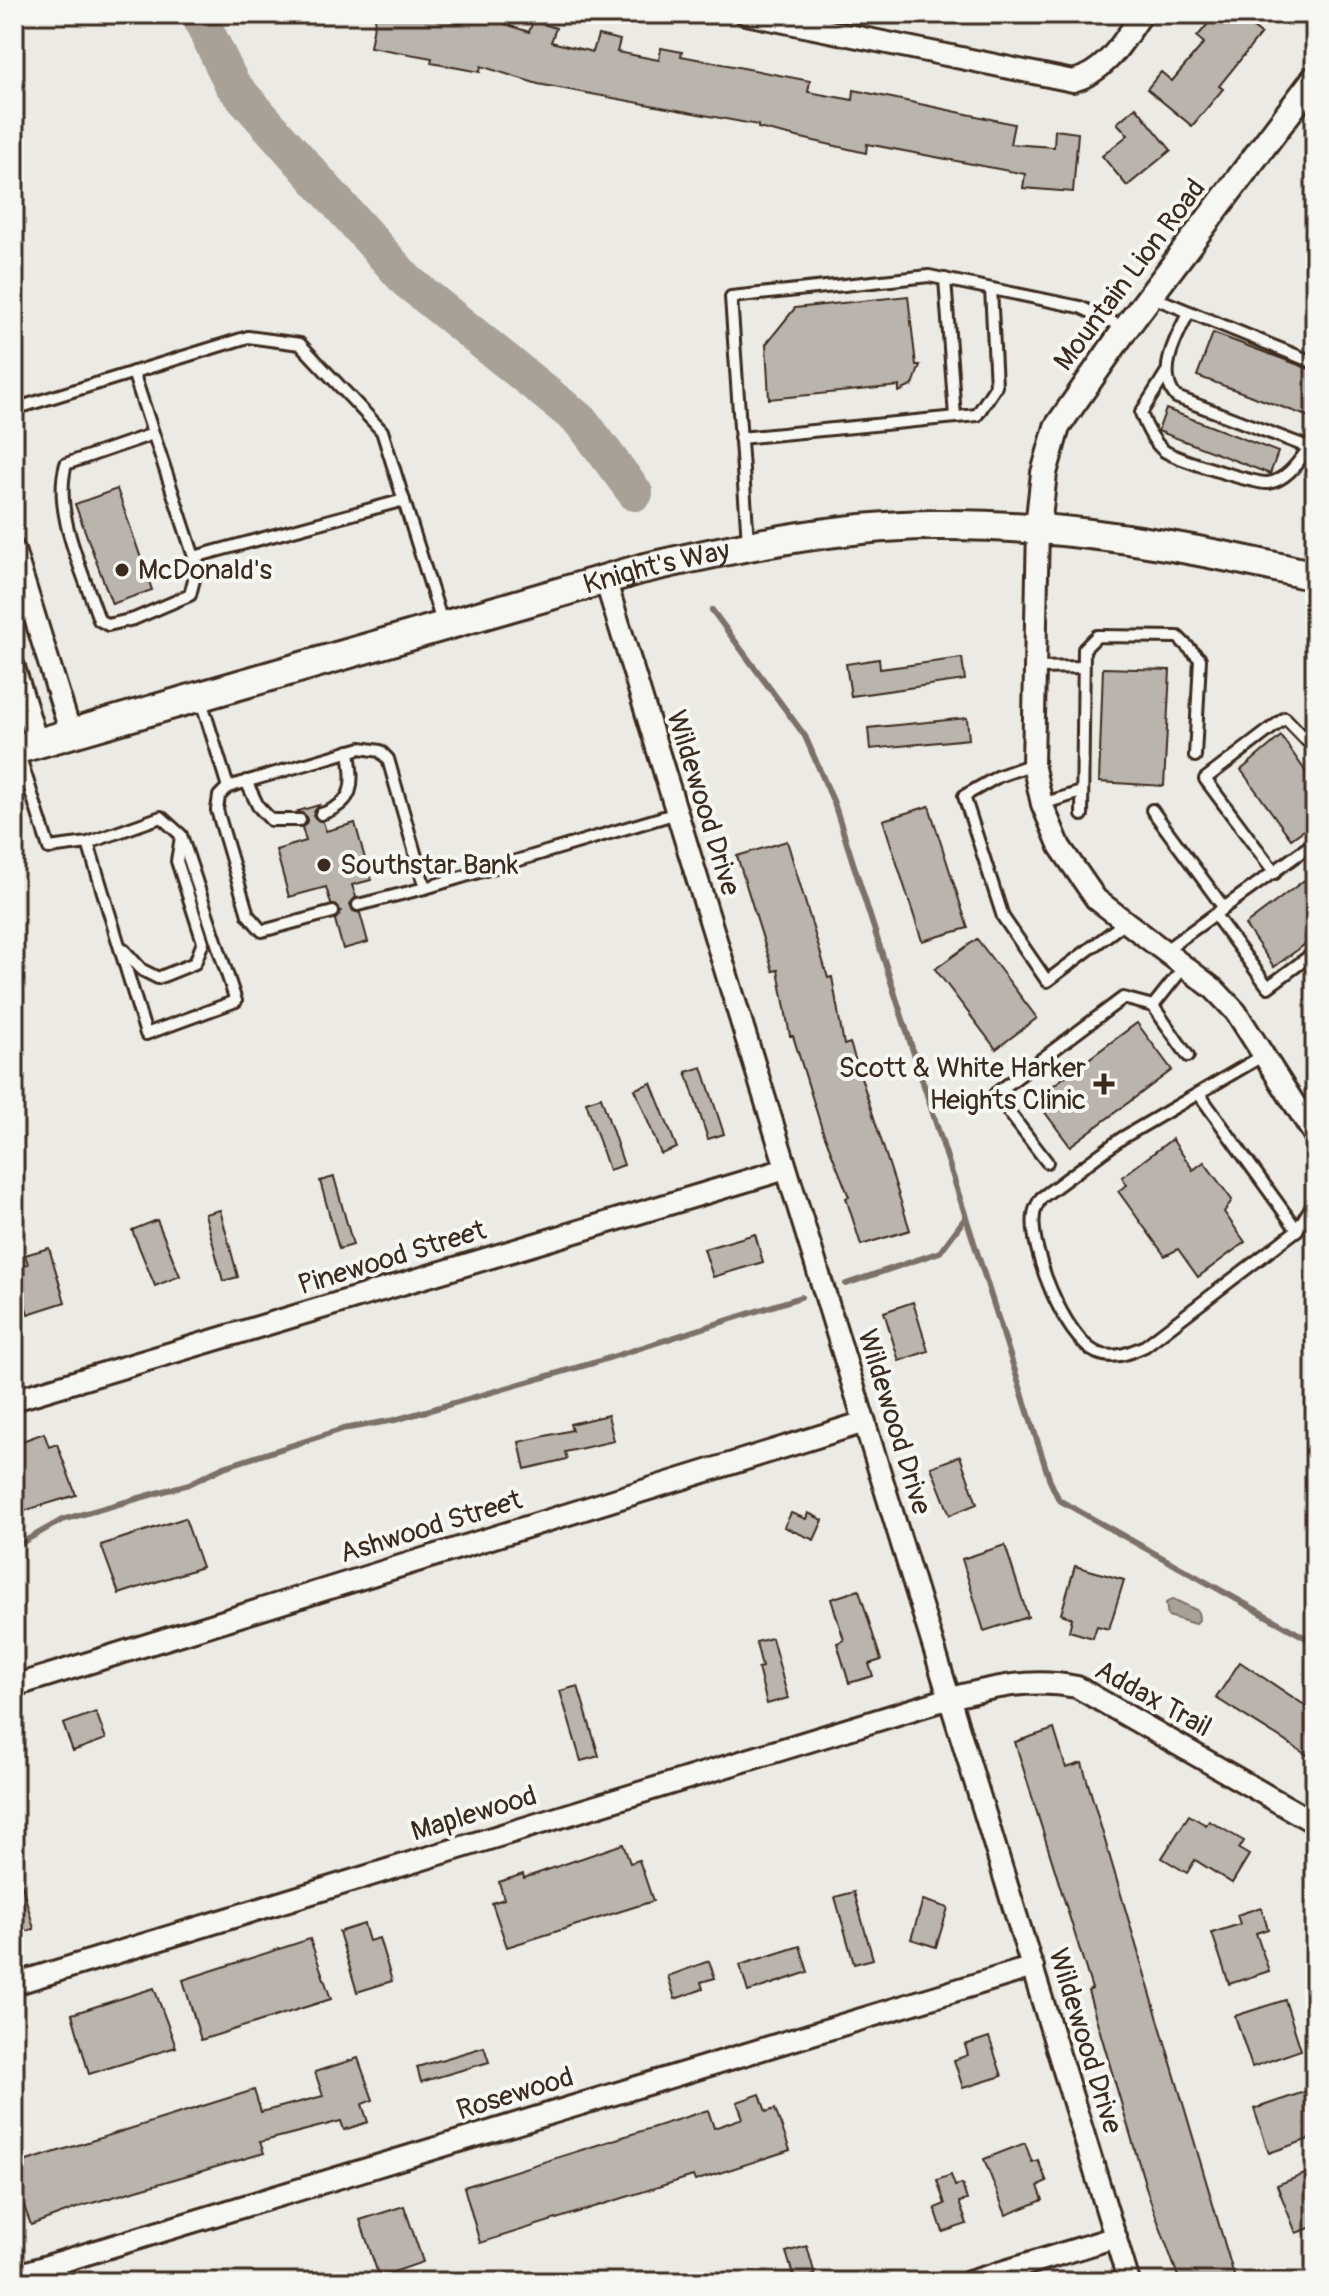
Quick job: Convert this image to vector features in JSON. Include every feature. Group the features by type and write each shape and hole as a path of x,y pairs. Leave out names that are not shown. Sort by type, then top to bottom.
{"main road":[{"name":"Knight's Way","path":"23,747 605,579 749,547 927,525 1038,527 1176,545 1315,576"}],"street":[{"path":"746,14 1073,81 1090,77 1106,64 1142,14"},
{"name":"Mountain Lion Road","path":"1038,527 1044,473 1057,427 1126,328 1315,78"},
{"path":"1038,527 1033,764 1042,804 1060,847 1078,878 1124,923 1214,989 1236,1012 1315,1136"},
{"path":"15,556 71,734"},
{"name":"Wildewood Drive","path":"605,579 1129,2282"},
{"path":"14,667 23,747"},
{"name":"Pinewood Street","path":"14,1400 786,1169"},
{"name":"Ashwood Street","path":"14,1686 865,1422"},
{"name":"Addax Trail","path":"950,1698 1030,1681 1077,1687 1315,1823"},
{"name":"Maplewood","path":"14,1984 950,1698"},
{"name":"Rosewood","path":"14,2276 1033,1967"},
{"path":"969,2282 1116,2237"}],"lane":[{"path":"749,547 731,297 929,276 1080,307 1126,328"},
{"path":"945,279 955,417"},
{"path":"740,438 977,415 996,386 991,289"},
{"path":"1150,296 1315,363"},
{"path":"1166,373 1168,388 1176,397 1312,449 1290,473 1268,483 1182,461 1164,452 1149,434 1141,413 1166,373 1189,312"},
{"path":"14,409 248,337 300,344 382,431 443,626"},
{"path":"133,372 197,568 190,595 134,619 108,625 99,620 63,505 61,483 66,464 153,434"},
{"path":"194,557 404,500"},
{"path":"1082,815 1084,649 1097,636 1178,637 1200,659 1195,756"},
{"path":"1036,668 1083,667"},
{"path":"200,696 228,787"},
{"path":"1275,873 1205,779 1285,718 1315,749"},
{"path":"23,747 49,848 88,843 161,817 181,835 236,1001 146,1034 88,843"},
{"path":"333,912 262,931 248,915 217,810 219,796 228,787 361,748 380,751 388,759 425,888"},
{"path":"321,814 343,802 354,785 349,751"},
{"path":"1033,764 999,776 964,796 1003,917 1047,981 1124,923"},
{"path":"246,781 258,806 271,820 300,820"},
{"path":"1042,804 1081,792"},
{"path":"1152,810 1268,987 1315,952"},
{"path":"358,905 677,813"},
{"path":"120,945 142,970 158,978 195,963 203,942 198,918 177,861 181,835"},
{"path":"1164,952 1315,842"},
{"path":"1153,1006 1184,967"},
{"path":"1047,1162 995,1094 1123,998 1153,1006 1188,1056"},
{"path":"1264,1055 1096,1155 1041,1198 1034,1212 1033,1227 1055,1304 1075,1336 1098,1353 1121,1356 1145,1346 1297,1230 1315,1201"},
{"path":"1199,1094 1297,1230"}],"shaded area":[{"path":"1173,1599 1198,1611 1199,1620 1195,1624 1168,1616 1166,1603"}],"building":[{"path":"376,14 422,14 462,24 464,14 491,14 490,19 529,32 533,21 556,28 551,42 593,52 598,35 620,40 617,52 659,60 661,48 682,52 681,56 810,81 808,92 853,100 854,90 1014,124 1010,144 1054,147 1055,130 1078,133 1073,192 1023,188 1025,174 867,144 866,153 758,128 758,125 538,84 481,66 480,72 431,63 432,58 370,47"},
{"path":"1216,14 1235,14 1261,34 1219,86 1223,89 1192,126 1147,89 1161,72 1172,81 1204,43 1197,37"},
{"path":"1136,107 1171,150 1127,186 1102,156 1128,135 1117,123"},
{"path":"908,296 916,365 920,365 913,385 899,392 899,386 769,399 766,344 795,308"},
{"path":"1213,333 1315,371 1315,419 1197,376"},
{"path":"1166,409 1278,452 1270,474 1158,431"},
{"path":"117,489 152,590 112,604 75,504"},
{"path":"962,658 965,680 851,696 846,664 879,659 880,669"},
{"path":"1103,668 1170,670 1164,786 1099,782"},
{"path":"967,718 969,739 870,749 868,728"},
{"path":"1281,736 1315,785 1315,822 1291,839 1241,770"},
{"name":"Southstar Bank","path":"319,805 313,816 323,822 326,831 355,823 371,880 352,885 356,897 350,904 353,911 360,913 368,942 343,949 335,920 341,911 331,904 326,887 289,897 276,850 306,841 302,827 307,817 298,811"},
{"path":"929,806 968,928 922,941 883,820"},
{"path":"787,841 828,978 832,977 844,1045 850,1043 910,1230 861,1245 846,1198 849,1197 822,1129 793,1036 790,1036 778,970 773,971 737,856"},
{"path":"1315,872 1315,937 1274,967 1245,925"},
{"path":"977,939 1037,1018 996,1049 935,969"},
{"name":"Scott & White Harker Heights Clinic","path":"1137,1023 1172,1070 1070,1146 1035,1099"},
{"path":"702,1067 724,1134 708,1139 686,1072"},
{"path":"651,1083 677,1148 661,1154 635,1089"},
{"path":"601,1097 624,1165 609,1170 586,1102"},
{"path":"1172,1139 1193,1170 1204,1162 1232,1200 1224,1212 1245,1242 1198,1277 1178,1249 1165,1256 1118,1191 1127,1185 1122,1177"},
{"path":"334,1177 353,1245 339,1249 320,1181"},
{"path":"220,1210 238,1277 223,1281 205,1214"},
{"path":"157,1220 180,1276 155,1286 132,1230"},
{"path":"755,1234 763,1262 713,1277 704,1249"},
{"path":"49,1248 65,1302 28,1314 14,1268 28,1264 25,1255"},
{"path":"913,1302 928,1351 899,1361 884,1312"},
{"path":"608,1415 614,1441 565,1452 567,1459 525,1469 519,1442 572,1430 570,1424"},
{"path":"44,1433 49,1447 57,1444 76,1495 14,1514 14,1444"},
{"path":"960,1456 977,1504 950,1515 931,1467"},
{"path":"791,1513 806,1519 808,1513 823,1520 814,1540 784,1527"},
{"path":"185,1518 202,1567 119,1594 101,1545"},
{"path":"1005,1545 1028,1617 984,1631 962,1559"},
{"path":"1075,1566 1124,1580 1109,1629 1097,1626 1093,1638 1069,1631 1072,1618 1061,1614"},
{"path":"859,1590 881,1660 869,1664 873,1676 849,1683 837,1643 844,1640 831,1599"},
{"path":"772,1638 788,1698 767,1704 758,1668 762,1667 756,1642"},
{"path":"1240,1662 1315,1712 1315,1760 1216,1698"},
{"path":"578,1686 599,1756 581,1761 560,1691"},
{"path":"96,1712 106,1739 73,1751 63,1724"},
{"path":"1054,1729 1066,1768 1082,1763 1236,2282 1180,2282 1148,2194 1088,1991 1092,1989 1015,1742"},
{"path":"1189,1815 1206,1825 1209,1821 1244,1841 1239,1849 1249,1855 1232,1883 1195,1860 1187,1873 1162,1858"},
{"path":"623,1844 630,1863 639,1860 653,1901 507,1947 492,1903 504,1899 499,1882 523,1874 524,1878"},
{"path":"14,1874 19,1874 34,1929 14,1935"},
{"path":"854,1892 873,1959 854,1964 835,1897"},
{"path":"923,1900 948,1908 936,1947 911,1939"},
{"path":"1261,1907 1268,1929 1256,1933 1269,1971 1229,1984 1212,1933 1240,1924 1237,1915"},
{"path":"364,1924 369,1941 379,1938 392,1981 357,1992 339,1932"},
{"path":"310,1939 331,1999 201,2040 183,1980"},
{"path":"800,1946 808,1972 748,1992 740,1965"},
{"path":"709,1961 715,1978 701,1982 703,1989 675,1999 668,1976"},
{"path":"154,1988 176,2047 89,2074 72,2014"},
{"path":"1285,2000 1301,2050 1252,2067 1235,2016"},
{"path":"989,2037 1002,2076 963,2088 954,2060 968,2055 965,2045"},
{"path":"484,2047 489,2062 421,2082 417,2067"},
{"path":"358,2058 373,2100 362,2104 368,2122 344,2130 341,2121 260,2142 264,2153 82,2206 31,2225 24,2206 17,2209 14,2165 254,2090 261,2112 323,2096 315,2072"},
{"path":"1310,2090 1315,2105 1315,2137 1269,2153 1254,2109"},
{"path":"760,2094 766,2112 775,2109 790,2150 695,2181 693,2176 480,2243 464,2187 708,2110 714,2128 743,2118 737,2102"},
{"path":"1025,2143 1032,2162 1038,2160 1047,2182 1038,2186 1043,2200 1006,2215 984,2159"},
{"path":"1315,2170 1315,2226 1296,2233 1277,2185"},
{"path":"951,2175 955,2186 962,2184 967,2200 959,2202 967,2224 943,2232 935,2208 945,2204 937,2180"},
{"path":"404,2206 423,2262 379,2277 360,2220"},
{"path":"807,2246 815,2275 795,2281 786,2252"}],"waterway":[{"path":"198,14 232,84 407,281 582,422 635,493"},
{"path":"712,610 805,736 834,803 1050,1481 1059,1500 1315,1643"},
{"path":"846,1284 940,1252 966,1217"},
{"path":"14,1547 62,1520 189,1484 224,1467 343,1429 395,1420 593,1363 801,1297"}],"place":[{"name":"McDonald's","path":"122,570"},
{"name":"Southstar Bank","path":"324,865"},
{"name":"Scott & White Harker Heights Clinic","path":"1104,1084"}]}
